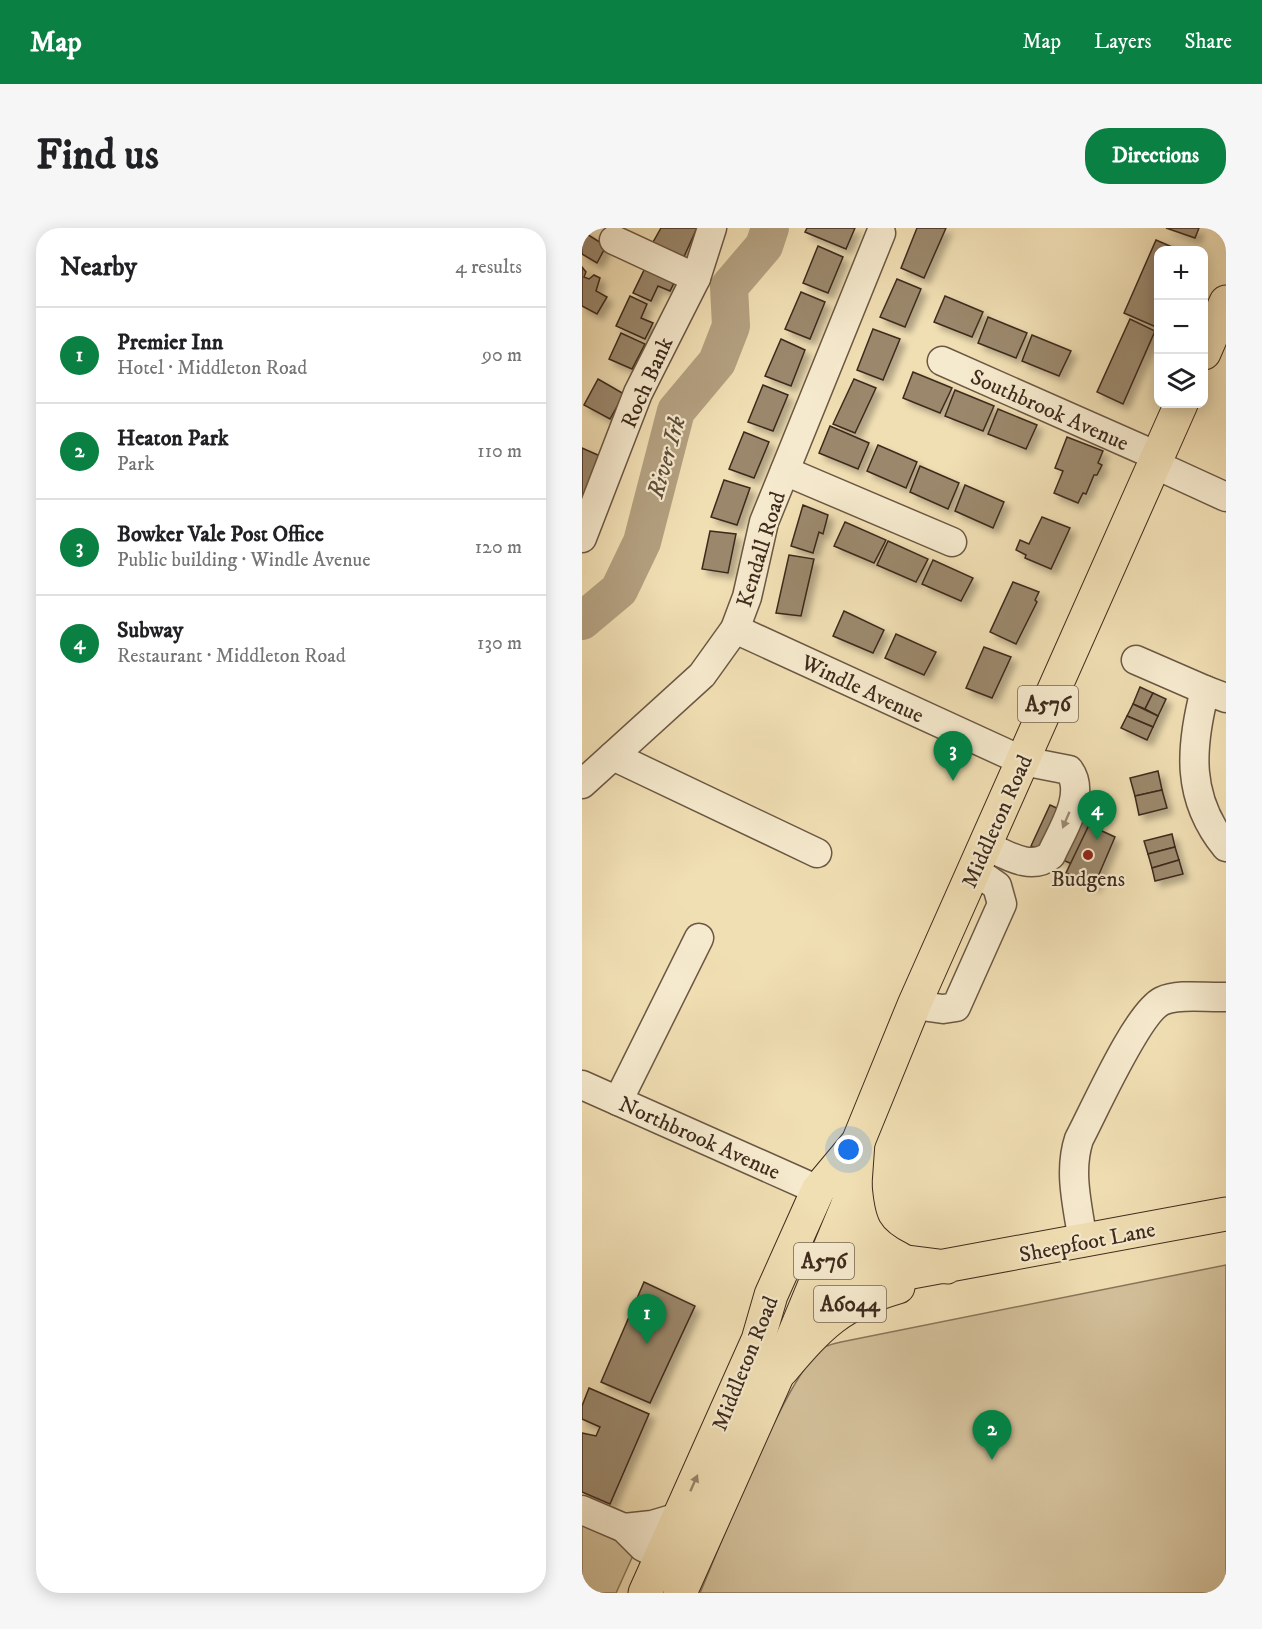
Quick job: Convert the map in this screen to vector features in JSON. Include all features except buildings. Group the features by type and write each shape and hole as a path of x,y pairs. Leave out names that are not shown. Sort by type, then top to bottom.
{"main road":[{"path":"1208,342 1226,303"},
{"name":"Middleton Road","path":"645,1593 759,1340 771,1295 812,1204 858,1142 914,1005 1179,408"},
{"name":"Middleton Road","path":"681,1593 777,1376 855,1184 858,1142"},
{"name":"A6044","path":"855,1184 858,1212 865,1231 875,1244 901,1260"},
{"name":"A576","path":"759,1340 779,1318 804,1271 825,1259 819,1251 812,1204"},
{"name":"Sheepfoot Lane","path":"825,1259 837,1272 861,1278 947,1267 1226,1214"},
{"name":"Sheepfoot Lane","path":"825,1259 852,1255 947,1267"},
{"name":"Sheepfoot Lane","path":"777,1376 806,1341 854,1302 920,1280 947,1267"},
{"path":"661,1556 675,1556 705,1540"}],"street":[{"name":"Roch Bank","path":"582,538 638,393 696,278 712,228"},
{"name":"Kendall Road","path":"582,784 702,675 735,629 747,597 764,522 880,233"},
{"path":"614,240 696,278"},
{"name":"Southbrook Avenue","path":"942,361 1156,460 1226,497"},
{"path":"786,471 952,542"},
{"name":"Windle Avenue","path":"735,629 1023,761 1069,770 1076,784 1070,813 1051,855 1035,863 980,858"},
{"path":"1136,660 1215,694 1194,733 1193,765 1203,811 1226,848"},
{"path":"613,756 817,853"},
{"path":"618,1101 699,938"},
{"path":"1083,1242 1073,1177 1073,1156 1079,1139 1138,1028 1160,1002 1171,998 1226,998"},
{"name":"Northbrook Avenue","path":"582,1085 618,1101 812,1204"},
{"path":"582,1510 624,1528 643,1547 661,1556"},
{"path":"624,1528 652,1525 679,1517"}],"shaded area":[{"path":"1226,1265 1226,1593 700,1593 774,1423 809,1362 824,1347"},
{"path":"582,1525 636,1549 616,1593 582,1593"}],"waterway":[{"name":"River Irk","path":"582,621 619,590 642,542 676,411 717,362 731,326 729,287 764,246 770,228"}],"place":[{"name":"Bowker Vale Post Office","path":"953,781"},
{"name":"Subway","path":"1097,840"},
{"name":"Budgens","path":"1088,855"},
{"name":"Premier Inn","path":"647,1344"},
{"name":"Heaton Park","path":"992,1460"}]}
